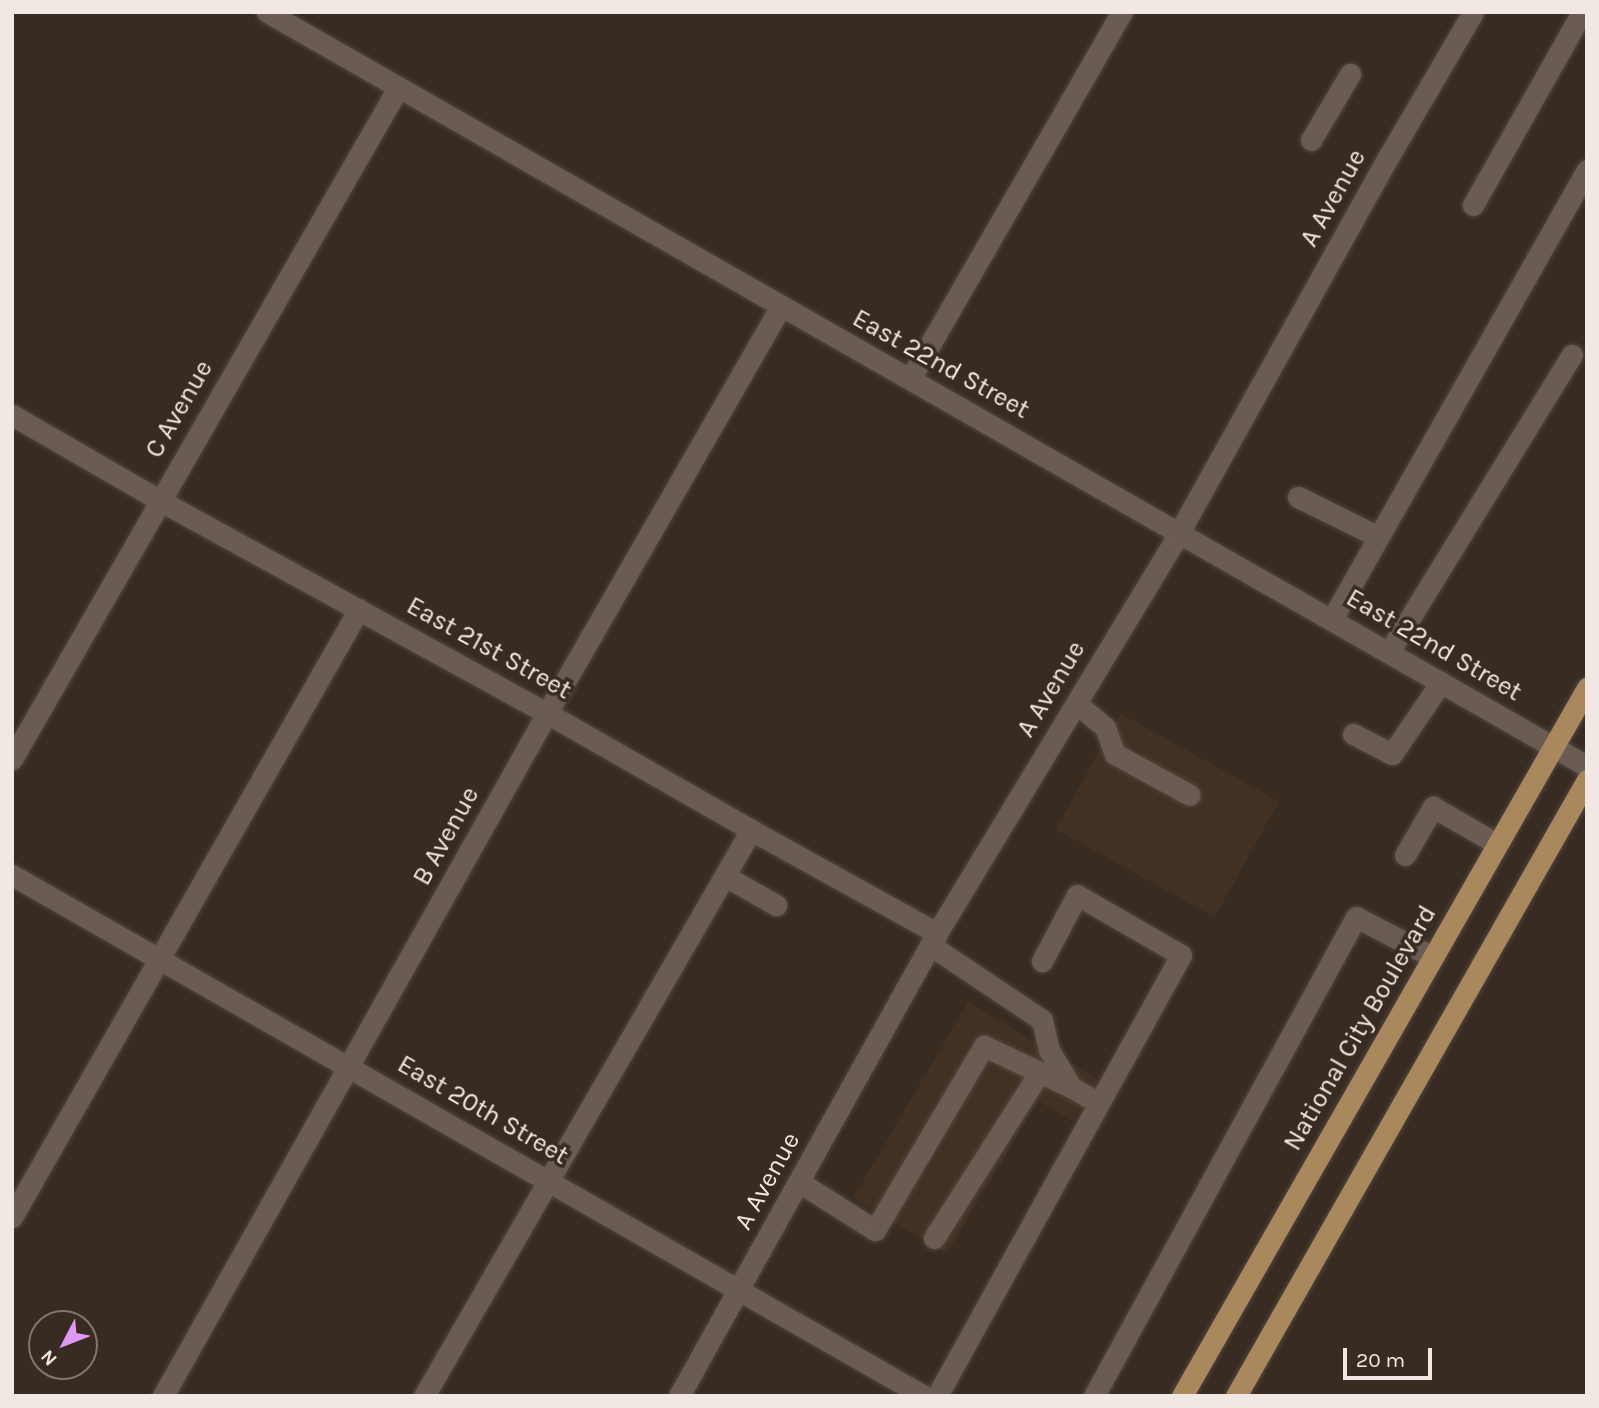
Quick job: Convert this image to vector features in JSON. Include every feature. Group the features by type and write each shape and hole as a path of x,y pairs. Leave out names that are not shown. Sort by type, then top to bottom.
{"main road":[{"name":"National City Boulevard","path":"1182,1396 1587,688"},
{"path":"1236,1396 1587,780"}],"street":[{"name":"East 22nd Street","path":"267,12 1180,531 1587,766"},
{"path":"911,379 1122,12"},
{"name":"A Avenue","path":"679,1396 934,939 1180,531 1389,156 1473,12"},
{"path":"1473,205 1582,12"},
{"path":"1311,141 1350,74"},
{"name":"C Avenue","path":"12,759 398,88"},
{"path":"1332,619 1587,170"},
{"name":"B Avenue","path":"163,1396 781,306"},
{"path":"1389,652 1572,355"},
{"name":"East 21st Street","path":"12,415 159,500 548,713 934,939 1042,1020 1049,1050 1071,1087"},
{"path":"1298,497 1379,537"},
{"path":"12,1217 161,961 359,609"},
{"path":"1353,734 1392,754 1441,682"},
{"path":"1076,703 1105,727 1115,754 1190,795"},
{"path":"1405,855 1433,807 1497,844"},
{"path":"424,1396 751,830"},
{"name":"East 20th Street","path":"12,876 924,1396"},
{"path":"725,876 776,905"},
{"path":"937,1396 1181,955 1077,895 1042,961"},
{"path":"1094,1396 1356,917 1433,957"},
{"path":"799,1182 875,1230 984,1046 1099,1103"},
{"path":"934,1238 1039,1073"}],"shaded area":[{"path":"1120,713 1279,801 1215,918 1056,829"},
{"path":"968,1002 1098,1079 1073,1121 1038,1101 947,1254 853,1198"}]}
